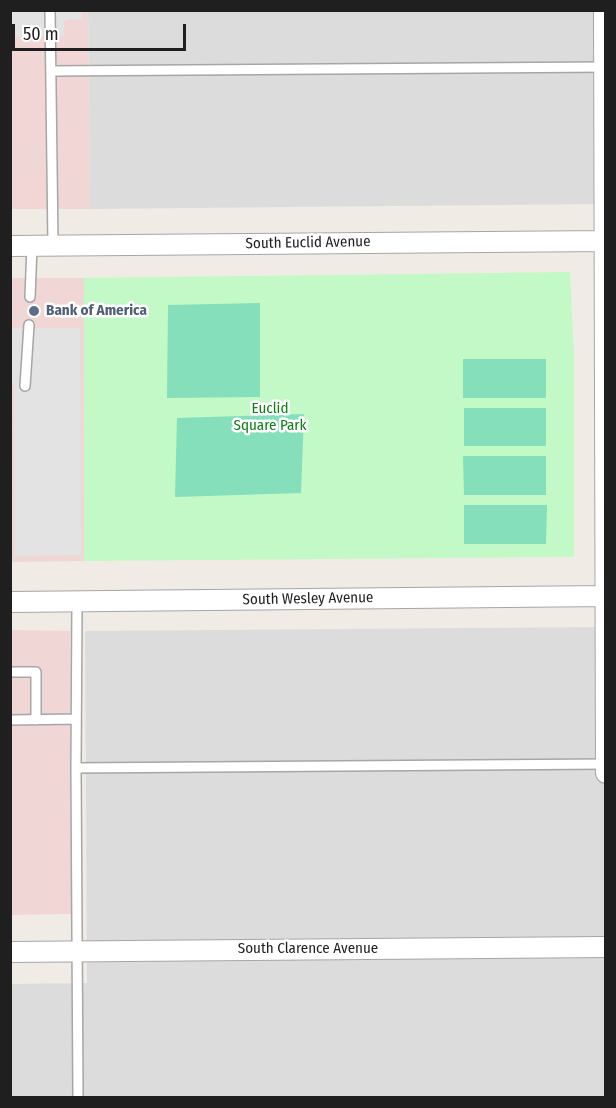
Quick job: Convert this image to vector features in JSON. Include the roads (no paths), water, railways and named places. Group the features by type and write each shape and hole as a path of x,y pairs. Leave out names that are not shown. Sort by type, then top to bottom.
{"street":[{"path":"604,10 606,773"},
{"name":"South Euclid Avenue","path":"10,246 605,241"},
{"name":"South Wesley Avenue","path":"10,602 605,596"},
{"name":"South Clarence Avenue","path":"10,951 606,947"}],"lane":[{"path":"50,10 53,245"},
{"path":"51,71 605,67"},
{"path":"30,297 32,246"},
{"path":"25,386 29,325"},
{"path":"77,602 78,1098"},
{"path":"10,672 36,672 36,720"},
{"path":"10,720 76,719"},
{"path":"76,768 605,764"}],"place":[{"name":"Bank of America","path":"34,311"}],"park label":[{"name":"Euclid Square Park","path":"270,418"}]}
